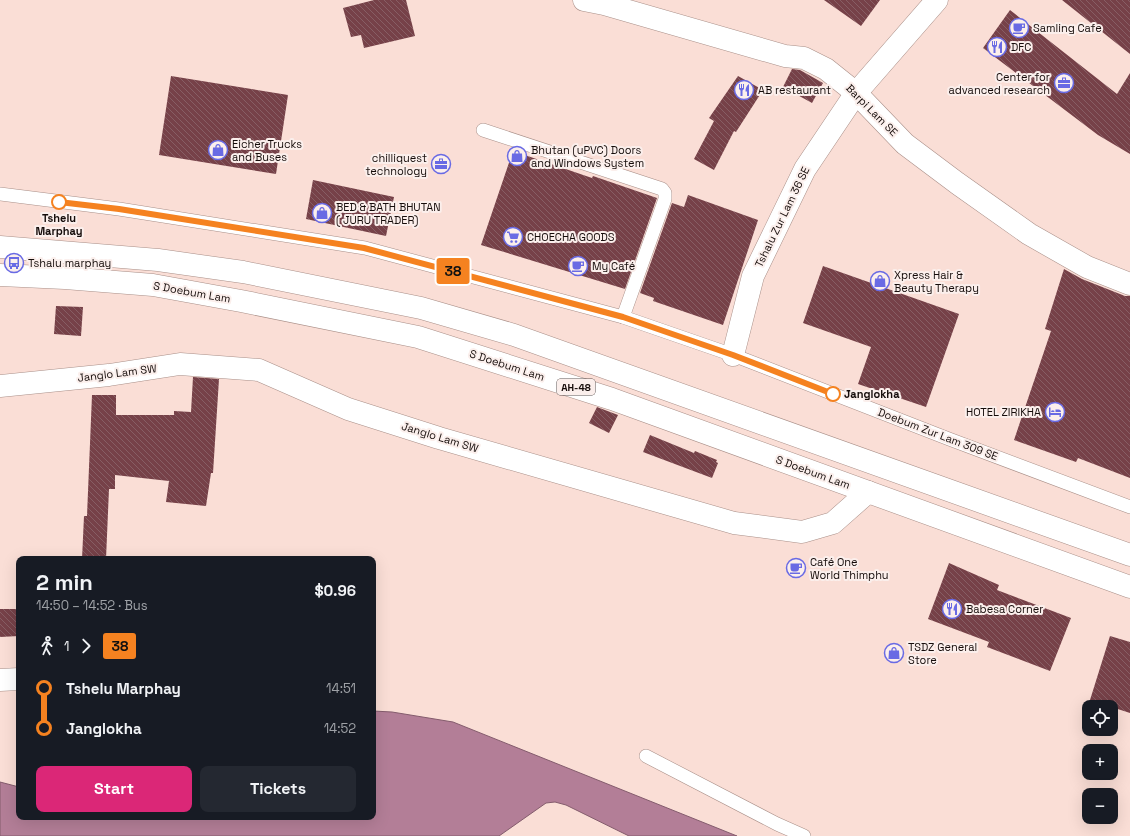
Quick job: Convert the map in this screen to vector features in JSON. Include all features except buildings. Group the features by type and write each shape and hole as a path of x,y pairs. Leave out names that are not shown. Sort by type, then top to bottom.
{"main road":[{"name":"Barpi Lam SE","path":"584,0 619,8 785,56 804,58 826,69 856,93 905,144 1029,234 1087,267 1130,284"},
{"name":"Tshalu Zur Lam 36 SE","path":"733,355 754,276 805,169 856,93 937,0"},
{"name":"AH-48","path":"0,247 158,260 244,272 421,308 514,335 1130,555"},
{"name":"S Doebum Lam","path":"0,275 65,278 153,285 241,301 418,337 612,399 1130,587"},
{"name":"Janglo Lam SW","path":"0,386 109,375 180,364 259,370 348,409 439,438 734,523 802,532 833,523 868,492"},
{"path":"0,680 16,679"}],"lane":[{"path":"484,130 662,189 665,193 665,199 623,317"},
{"name":"Doebum Zur Lam 309 SE","path":"0,194 119,209 364,248 623,317 733,355 949,439 1130,507"},
{"path":"646,756 777,824 804,836"}],"shaded area":[{"path":"376,711 392,712 453,722 737,836 629,836 566,805 555,802 546,803 499,836 0,836 0,782 16,786 16,820 376,820"}],"bus line":[{"name":"38","path":"59,202 119,209 364,248 623,317 733,355 833,394"}],"place":[{"name":"Samling Cafe","path":"1019,28"},
{"name":"DFC","path":"997,47"},
{"name":"Center for advanced research","path":"1064,83"},
{"name":"AB restaurant","path":"744,90"},
{"name":"Eicher Trucks and Buses","path":"218,150"},
{"name":"Bhutan (uPVC) Doors and Windows System","path":"517,156"},
{"name":"chilliquest technology","path":"441,164"},
{"name":"Tshelu Marphay","path":"59,202"},
{"name":"BED & BATH BHUTAN ( JURU TRADER)","path":"322,213"},
{"name":"CHOECHA GOODS","path":"513,237"},
{"name":"Tshalu marphay","path":"14,263"},
{"name":"My Café","path":"578,266"},
{"name":"Xpress Hair & Beauty Therapy","path":"880,281"},
{"name":"Janglokha","path":"833,394"},
{"name":"HOTEL ZIRIKHA","path":"1055,412"},
{"name":"Café One World Thimphu","path":"796,568"},
{"name":"Babesa Corner","path":"952,609"},
{"name":"TSDZ General Store","path":"894,653"}]}
